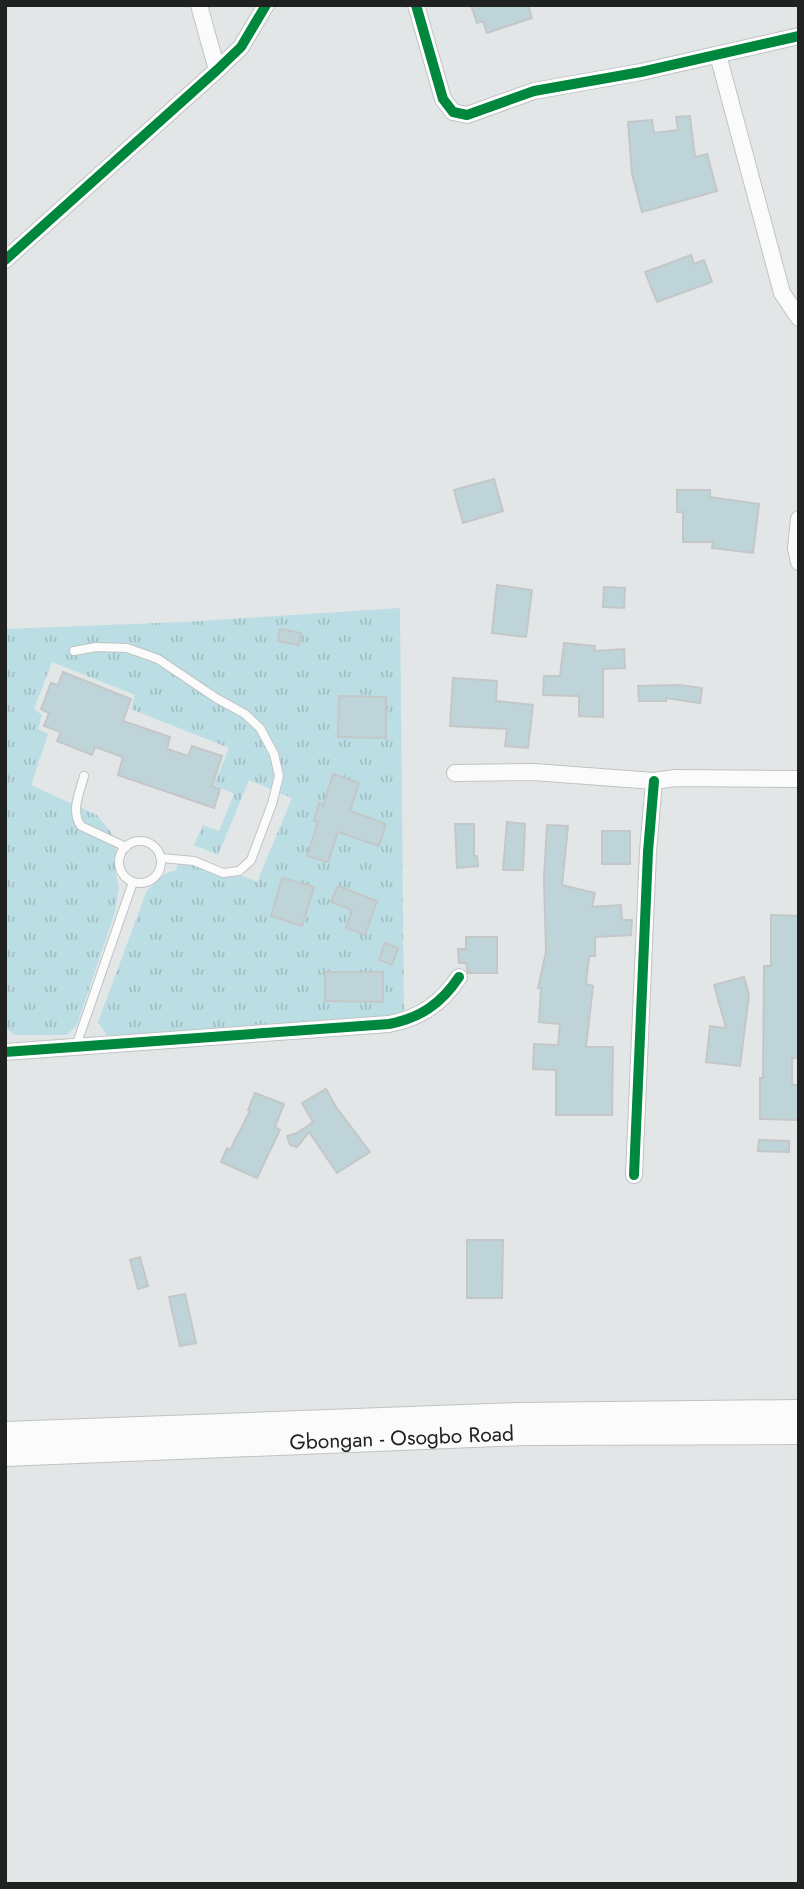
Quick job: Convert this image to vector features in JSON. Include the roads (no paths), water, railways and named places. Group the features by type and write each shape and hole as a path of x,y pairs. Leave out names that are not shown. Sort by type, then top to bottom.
{"main road":[{"name":"Gbongan - Osogbo Road","path":"5,1434 519,1415 799,1412"},
{"name":"Gbongan - Osogbo Road","path":"5,1454 510,1434 799,1432"}],"street":[{"path":"199,5 217,70"},
{"path":"5,260 241,47 267,5"},
{"path":"415,5 443,99 453,112 467,115 534,91 641,72 799,36"},
{"path":"718,55 782,293 799,318"},
{"path":"799,519 796,548 799,562"},
{"path":"455,773 534,772 654,781 675,778 799,779"},
{"path":"634,1175 648,852 654,781"},
{"path":"5,1052 389,1024 428,1011 459,977"}],"lane":[{"path":"74,651 96,647 127,648 158,659 245,714 260,728 274,754 279,776 272,804 251,860 239,872 223,873 194,862 162,858"},
{"path":"84,776 74,814 77,820 81,826 125,847"},
{"path":"138,841 158,849 162,858 161,869 146,883 127,879 120,867 121,853 125,847 138,841"},
{"path":"76,1046 133,882"}]}
